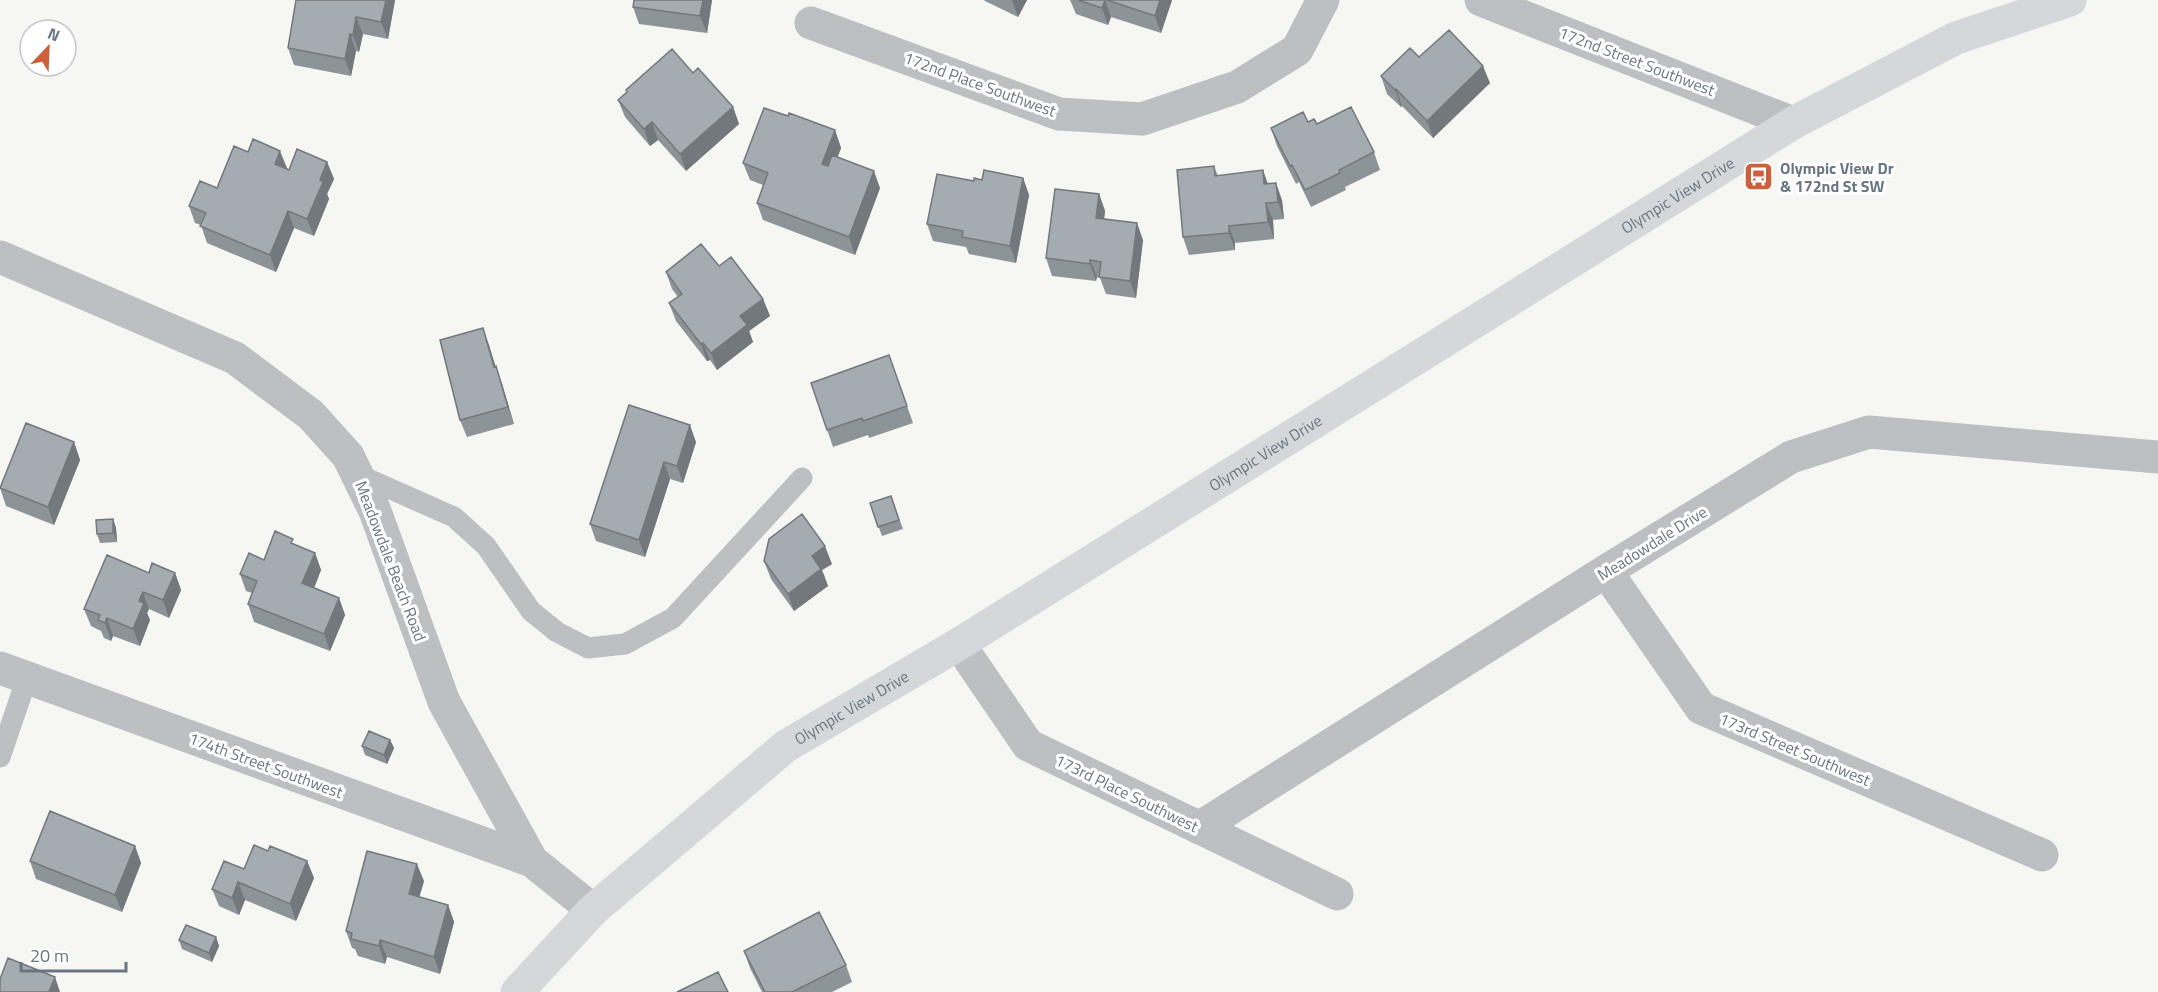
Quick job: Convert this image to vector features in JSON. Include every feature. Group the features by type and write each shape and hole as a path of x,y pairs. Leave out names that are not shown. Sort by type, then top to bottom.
{"main road":[{"name":"Olympic View Drive","path":"517,992 593,910 786,746 959,644 1793,123 1956,38 2070,0"}],"street":[{"name":"172nd Place Southwest","path":"811,23 1059,114 1142,119 1237,87 1297,50 1323,0"},
{"name":"172nd Street Southwest","path":"1482,0 1793,123"},
{"name":"Meadowdale Beach Road","path":"0,257 235,358 311,414 348,456 357,474 375,511 444,702 532,861 593,910"},
{"name":"Meadowdale Drive","path":"1199,828 1791,457 1869,432 2158,457"},
{"name":"173rd Street Southwest","path":"1606,571 1701,708 2042,855"},
{"name":"173rd Place Southwest","path":"959,644 1028,745 1337,894"},
{"name":"174th Street Southwest","path":"14,673 532,861"}],"lane":[{"path":"357,474 454,518 486,546 531,611 557,632 588,648 625,644 673,618 802,478"},
{"path":"0,757 14,673"}],"building":[{"path":"296,0 386,0 381,22 356,17 345,59 288,48"},
{"path":"634,0 703,0 700,16 633,7"},
{"path":"1078,0 1105,0 1102,8"},
{"path":"1107,0 1160,0 1155,16"},
{"path":"1449,30 1483,66 1427,121 1381,76 1410,48 1419,57"},
{"path":"672,49 693,73 698,68 733,107 680,154 652,122 644,129 618,100"},
{"path":"1351,107 1374,152 1339,170 1340,173 1305,190 1271,128 1303,112 1308,122 1314,119 1317,124"},
{"path":"764,108 788,116 789,113 835,130 822,164 828,166 832,155 874,171 849,237 757,203 768,173 743,163"},
{"path":"253,139 280,151 275,164 289,170 297,149 327,162 320,180 323,182 307,219 288,211 270,255 200,226 206,213 189,206 200,181 217,188 234,146 248,152"},
{"path":"1214,166 1215,176 1263,170 1264,184 1276,183 1278,202 1266,203 1268,222 1229,226 1229,233 1183,237 1177,170"},
{"path":"984,170 1023,178 1010,246 962,237 963,231 927,224 937,174 974,181 974,178 982,180"},
{"path":"1055,189 1099,194 1096,218 1137,223 1130,281 1099,277 1101,262 1090,260 1090,264 1046,258"},
{"path":"701,244 719,266 731,257 763,299 740,316 747,325 711,353 703,343 701,344 669,303 682,294 666,272"},
{"path":"483,328 508,407 460,420 440,340"},
{"path":"889,355 907,406 827,430 811,383"},
{"path":"629,405 690,425 677,466 664,462 639,540 590,524"},
{"path":"26,423 74,442 48,507 0,488"},
{"path":"891,496 899,520 878,527 870,503"},
{"path":"802,514 825,546 812,556 821,569 788,594 764,561 769,539"},
{"path":"113,519 113,533 97,534 96,520"},
{"path":"275,531 293,539 291,543 315,553 302,583 339,598 324,634 248,604 257,581 240,574 249,553 264,560"},
{"path":"107,555 149,573 152,563 175,573 163,600 143,592 139,601 144,603 133,629 107,618 105,623 98,620 100,615 84,609"},
{"path":"369,731 390,740 384,755 362,746"},
{"path":"50,811 135,846 115,895 30,861"},
{"path":"254,845 268,851 270,846 307,861 290,904 238,882 232,898 212,889 224,861 244,869"},
{"path":"367,851 417,864 409,894 448,905 434,957 380,940 379,946 351,939 352,933 346,931"},
{"path":"819,912 846,965 792,992 765,992 744,951"},
{"path":"186,925 216,937 209,953 179,940"},
{"path":"8,958 55,977 49,992 0,992 0,979"},
{"path":"718,972 728,992 677,992"}],"place":[{"name":"Olympic View Dr & 172nd St SW","path":"1759,177"}]}
